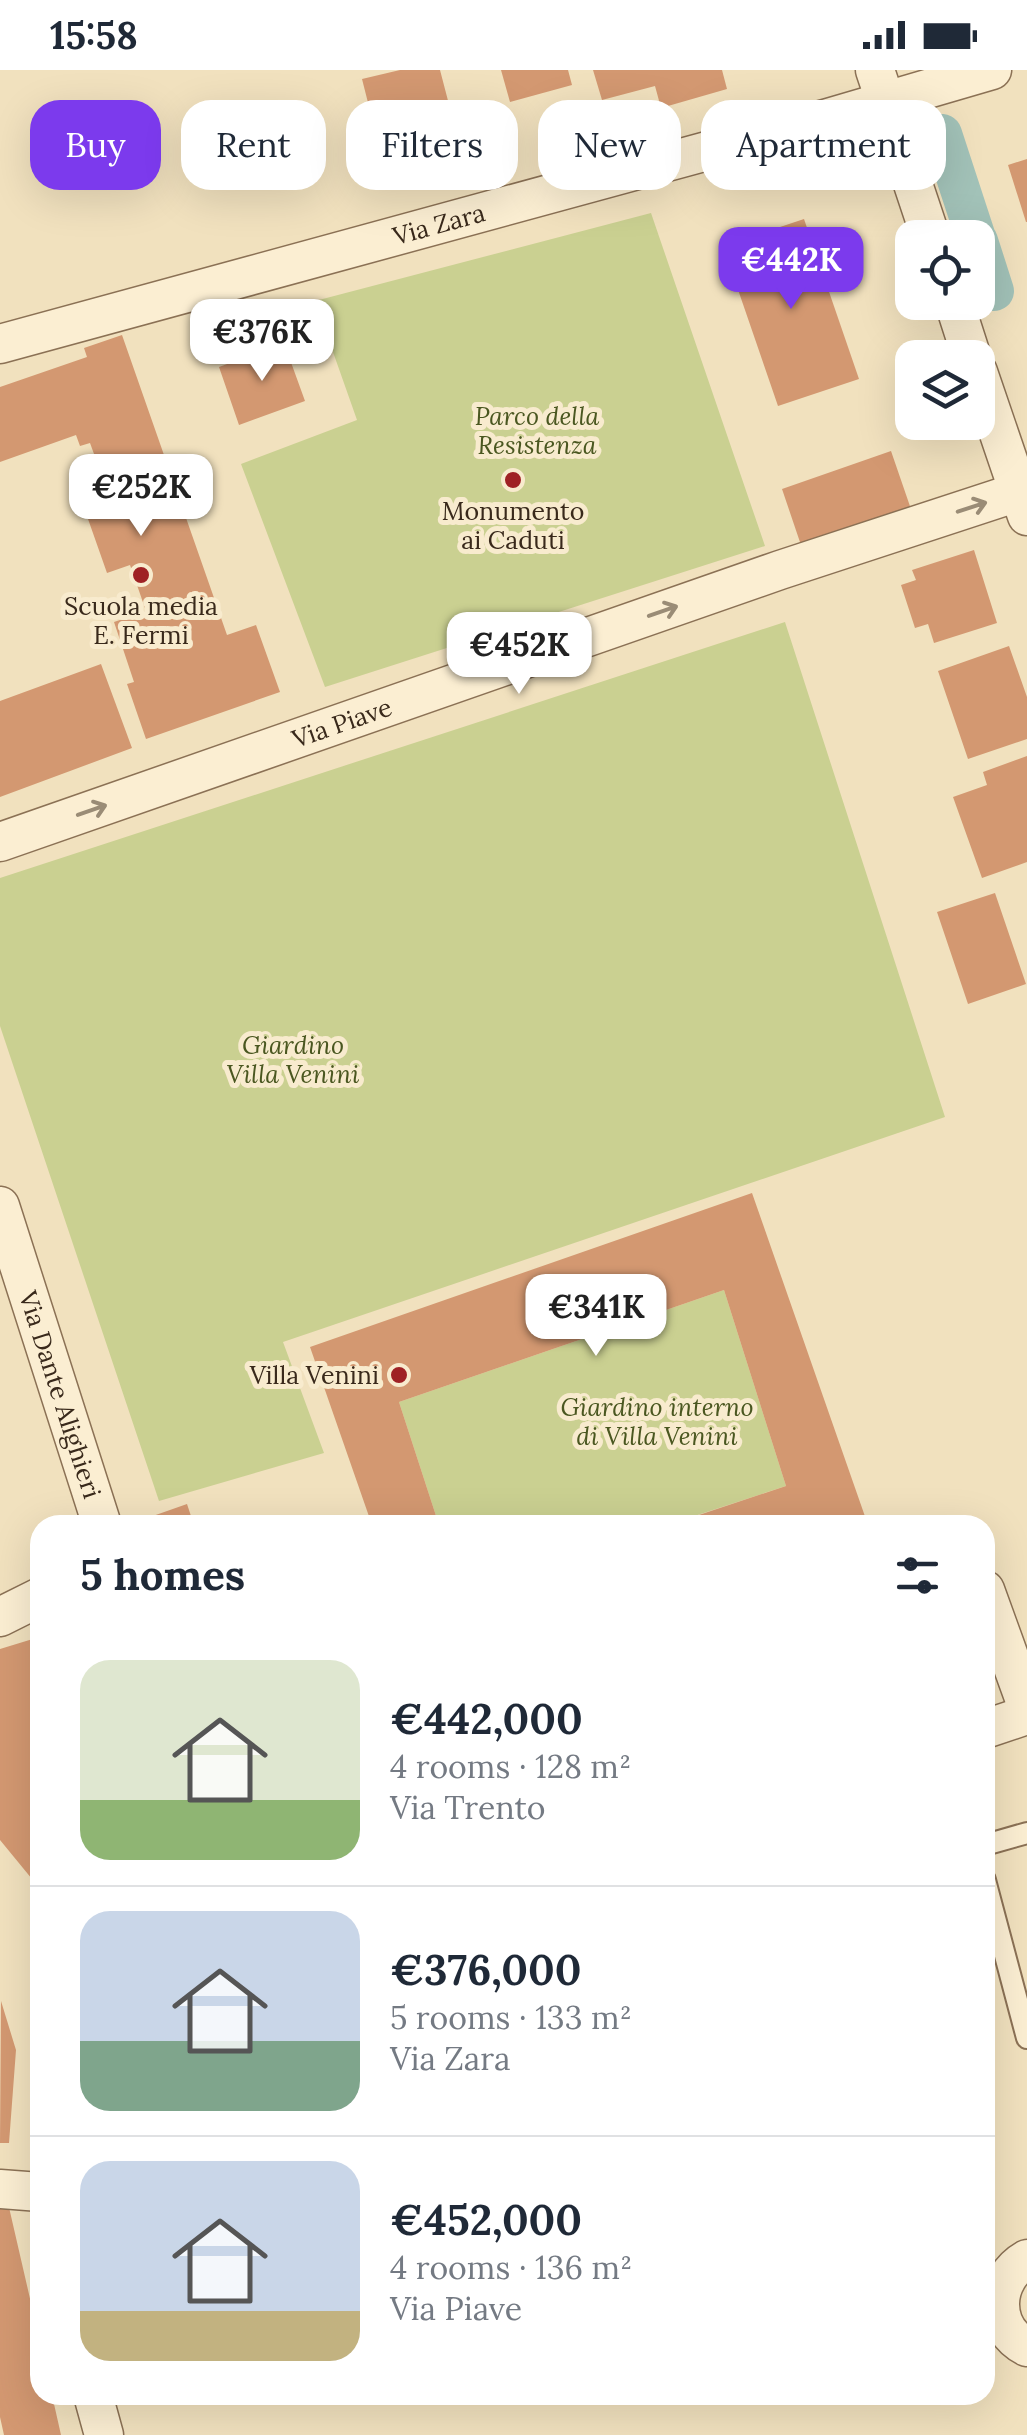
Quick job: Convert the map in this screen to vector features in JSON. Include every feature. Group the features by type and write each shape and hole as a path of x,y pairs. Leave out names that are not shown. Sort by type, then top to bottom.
{"street":[{"name":"Via Zara","path":"0,344 880,86 992,70"},
{"path":"880,86 925,220"},
{"path":"995,419 1024,499"},
{"name":"Via Piave","path":"0,842 780,570 1024,499"},
{"name":"Via Dante Alighieri","path":"0,1206 99,1515"},
{"path":"0,1617 30,1602"},
{"path":"995,1618 1027,1706"},
{"path":"995,1725 1027,1715"},
{"path":"0,2189 30,2191"},
{"path":"1007,2263 999,2305 1002,2320 1010,2334 1027,2347"},
{"path":"96,2405 104,2435"}],"lane":[{"path":"995,1842 1027,1833"},
{"path":"995,1918 1027,2038"}],"green space":[{"name":"Parco della Resistenza","path":"651,213 765,546 325,687 241,464 357,420 315,301"},
{"name":"Giardino Villa Venini","path":"785,622 945,1117 283,1342 324,1453 159,1501 0,1026 0,878"},
{"name":"Giardino interno di Villa Venini","path":"724,1290 786,1486 698,1515 436,1515 399,1402"}],"building":[{"path":"400,70 440,70 448,100 367,100 362,79"},
{"path":"501,70 568,70 572,85 509,100"},
{"path":"593,70 722,70 727,89 681,102 659,100 655,86 602,100"},
{"path":"1027,159 1027,222 1026,222 1008,165"},
{"path":"804,219 859,379 778,406 723,246"},
{"path":"122,335 227,635 256,625 280,692 146,739 127,684 134,682 114,622 146,611 130,565 107,573 75,482 101,473 90,443 80,446 76,435 0,462 0,387 87,357 84,348"},
{"path":"284,343 305,401 239,425 219,367"},
{"path":"891,451 912,512 803,551 782,489"},
{"path":"974,550 997,623 934,643 928,624 915,628 901,585 916,580 912,570"},
{"path":"1009,646 1027,697 1027,739 968,759 938,671"},
{"path":"101,664 132,748 0,797 0,701"},
{"path":"1027,756 1027,862 982,878 953,797 987,785 983,772"},
{"path":"995,893 1026,984 968,1004 937,912"},
{"name":"Villa Venini","path":"752,1193 865,1515 699,1515 786,1486 724,1290 399,1402 436,1515 369,1515 310,1347"},
{"path":"187,1504 191,1515 156,1515"},
{"path":"30,1640 30,1877 0,1840 0,1649"},
{"path":"1,2001 16,2050 9,2143 0,2143"},
{"path":"0,2203 8,2203 30,2299 30,2405 54,2405 61,2435 4,2435 0,2417"}],"waterway":[{"path":"946,146 970,220"}],"place":[{"name":"Monumento ai Caduti","path":"513,480"},
{"name":"Scuola media E. Fermi","path":"141,575"},
{"name":"Villa Venini","path":"399,1375"}]}
